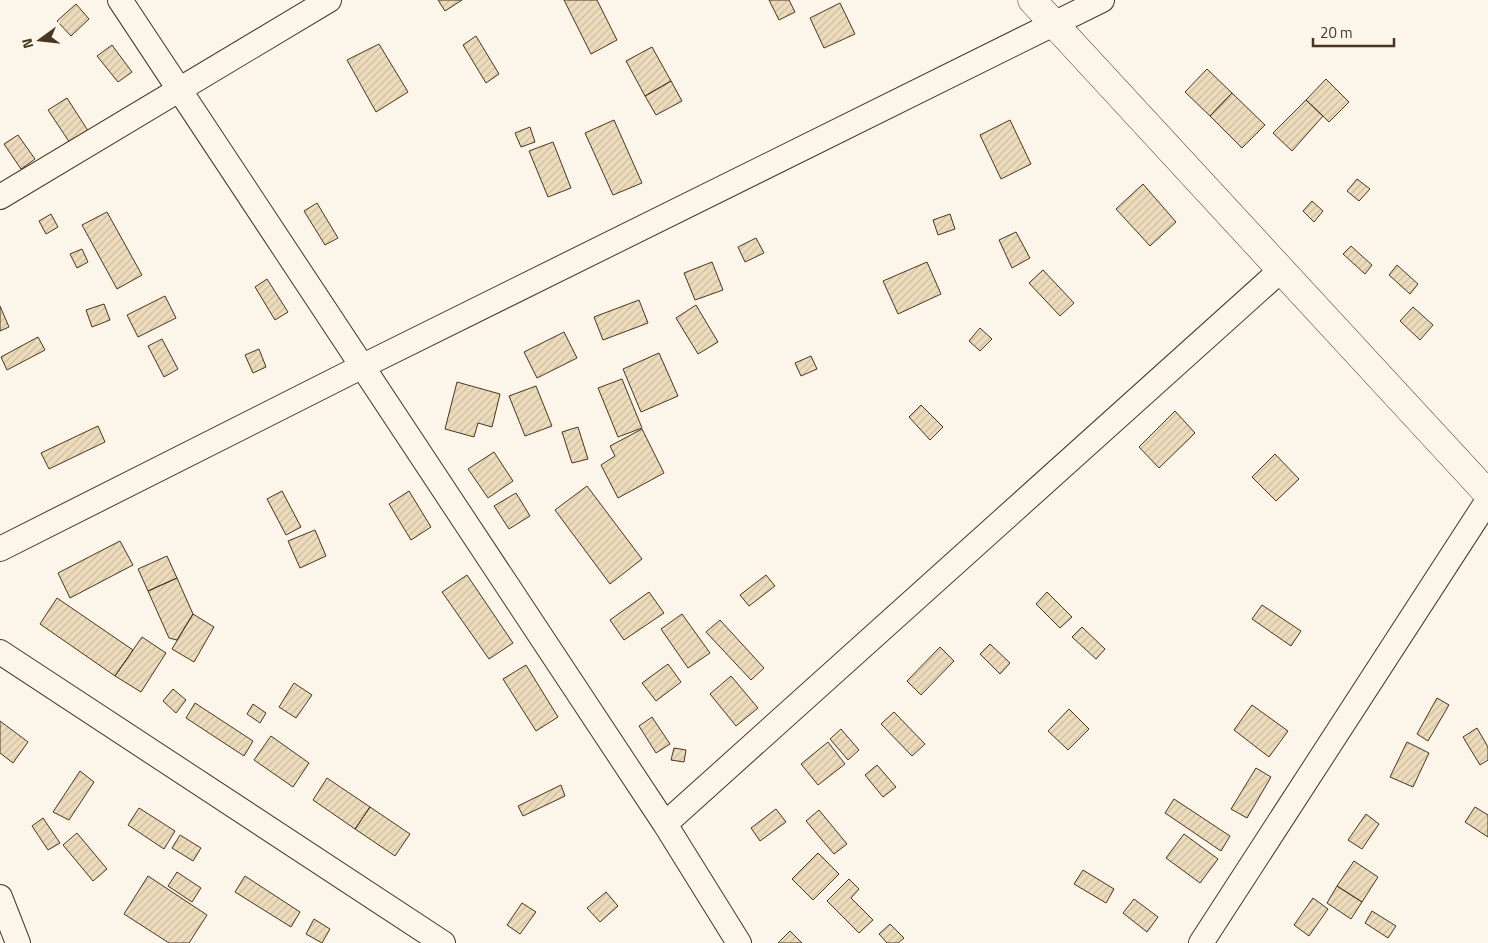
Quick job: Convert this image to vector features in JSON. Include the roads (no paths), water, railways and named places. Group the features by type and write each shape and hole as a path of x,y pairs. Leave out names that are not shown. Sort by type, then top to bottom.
{"street":[{"path":"120,0 665,824 739,943"},
{"path":"0,197 329,0"},
{"path":"1032,0 1488,494"},
{"path":"0,549 363,366 1102,0"},
{"path":"665,824 1281,270"},
{"path":"1201,943 1488,500"},
{"path":"0,652 443,943"},
{"path":"0,897 18,943"}]}
